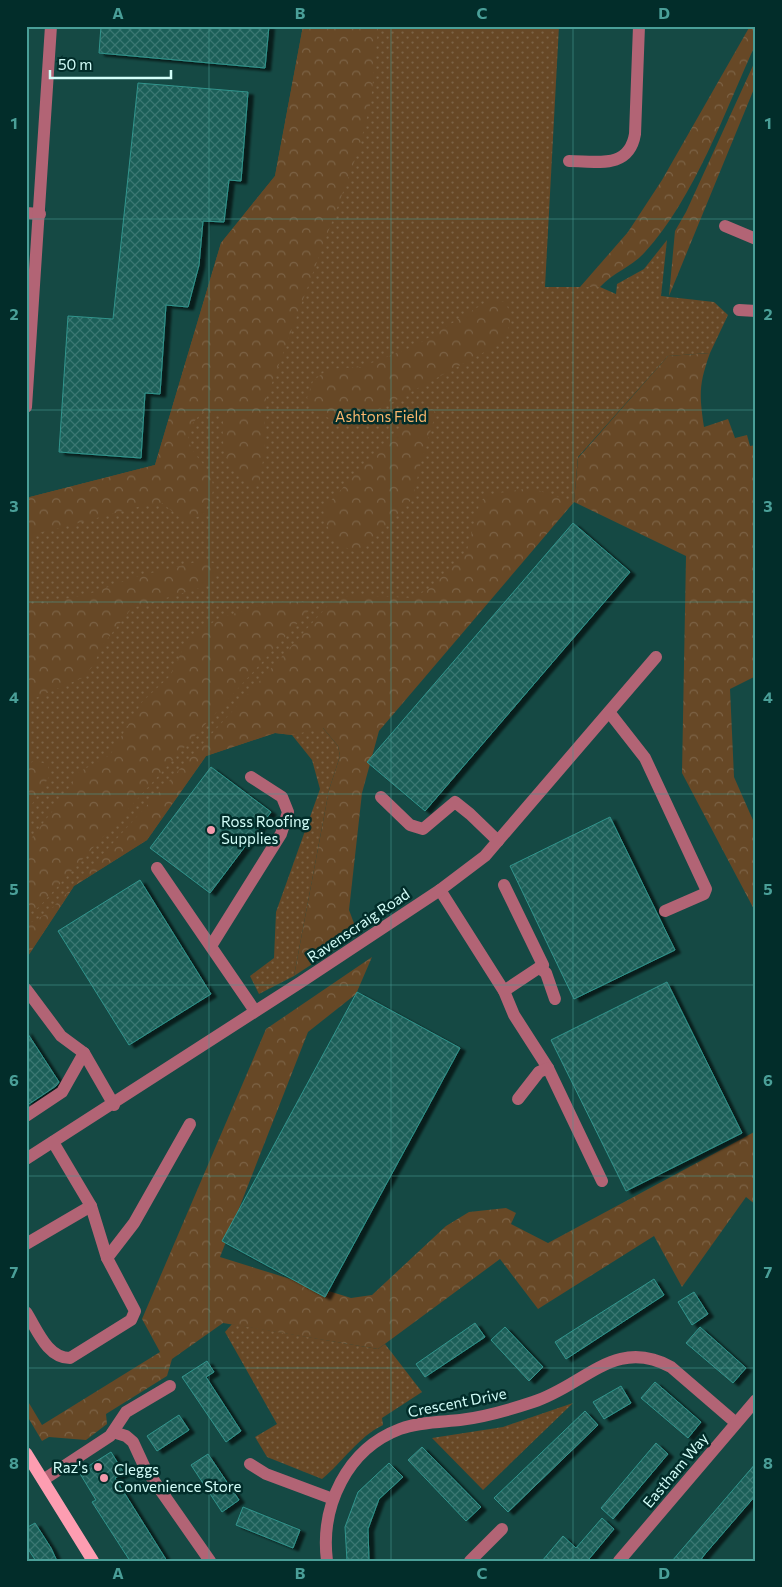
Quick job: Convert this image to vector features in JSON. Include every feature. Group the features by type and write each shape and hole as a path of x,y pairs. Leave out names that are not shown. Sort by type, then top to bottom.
{"main road":[{"path":"26,1453 93,1561"}],"street":[{"path":"26,407 51,26"},
{"path":"568,161 615,160 624,157 630,150 635,134 639,26"},
{"path":"584,161 584,175"},
{"path":"26,213 40,214"},
{"path":"725,226 756,239"},
{"path":"739,310 756,311"},
{"name":"Ravenscraig Road","path":"26,1159 114,1105 440,890 485,856 656,657"},
{"path":"609,712 645,758 706,889 704,894 665,911"},
{"path":"211,946 281,834 288,812 282,797 251,777"},
{"path":"381,797 410,825 423,829 454,802 470,814 498,841"},
{"path":"157,868 255,1011"},
{"path":"504,885 543,965 541,969 504,991"},
{"path":"440,890 504,991 514,1015 548,1068 602,1181"},
{"path":"541,969 546,973 555,998"},
{"path":"26,989 61,1036 84,1053 114,1105"},
{"path":"26,1116 62,1092 84,1053"},
{"path":"518,1099 536,1076 548,1068"},
{"path":"107,1258 134,1223 190,1124"},
{"path":"26,1312 52,1352 59,1358 70,1358 132,1320 135,1311 107,1258 91,1206 53,1142"},
{"path":"26,1244 91,1206"},
{"name":"Crescent Drive","path":"327,1561 326,1530 333,1499 350,1467 374,1444 390,1434 418,1424 478,1416 536,1401 574,1384 605,1364 625,1356 648,1357 671,1367 736,1422"},
{"path":"43,1480 114,1432 126,1412 170,1386"},
{"name":"Eastham Way","path":"619,1561 756,1400"},
{"path":"114,1432 126,1436 133,1442 145,1468 210,1561"},
{"path":"250,1464 266,1474 333,1499"},
{"path":"470,1561 502,1529"}],"green space":[{"name":"Ashtons Field","path":"303,26 559,26 545,287 600,287 616,294 617,284 644,269 667,240 661,296 714,302 728,315 710,353 668,356 578,457 574,502 323,728 338,746 340,756 329,790 294,976 259,994 250,976 274,958 276,912 320,789 312,760 292,735 275,733 206,756 147,840 74,886 26,959 26,498 155,465 221,243 275,176"},
{"path":"303,26 378,26 378,30 371,101 359,149 265,402 264,454 259,486 247,484 229,461 224,447 223,417 203,412 192,424 189,435 190,444 212,479 213,490 203,515 184,521 162,503 149,504 26,537 26,498 155,465 221,243 275,176"},
{"path":"750,26 756,26 756,43 708,152 694,180 663,231 640,257 600,287 580,287 628,232 662,180"},
{"path":"756,59 756,84 669,296 675,231 686,212"},
{"path":"491,299 505,302 508,308 509,328 501,343 365,417 335,421 316,412 307,398 313,381 328,369 361,367 415,346"},
{"path":"710,353 701,389 704,427 728,419 735,438 747,435 750,446 756,445 756,676 730,689 734,777 756,827 756,913 682,773 686,556 574,502 578,458 668,356"},
{"path":"432,409 436,413 420,466 413,498 359,554 338,542 327,526 323,509 390,437 425,411"},
{"path":"524,489 537,490 574,502 379,731 362,793 349,910 358,934 294,976 329,790 340,756 338,746 323,728 292,735 275,733 206,756 147,840 74,886 332,601 351,595 413,598 430,588 466,554 480,502 487,495"},
{"path":"204,560 215,564 214,575 203,587 132,608 101,647 94,665 82,678 26,702 26,607 89,594 135,577"},
{"path":"274,601 303,602 314,605 39,907 26,915 26,845 61,800 79,772 110,755 142,702 170,676 188,638 220,618"},
{"path":"35,760 48,765 49,777 26,814 26,766"},
{"path":"74,886 26,959 26,925 46,914"},
{"path":"372,957 356,994 308,1032 220,1257 351,1298 372,1295 446,1226 469,1212 506,1208 516,1213 511,1224 548,1243 756,1131 756,1205 746,1197 682,1287 654,1236 538,1309 500,1259 378,1349 223,1323 172,1359 167,1376 106,1414 107,1424 86,1440 49,1437 42,1441 26,1414 26,1398 42,1425 160,1352 142,1319 266,1029"},
{"path":"232,1324 378,1349 385,1344 422,1392 382,1418 383,1425 358,1443 322,1479 267,1457 255,1437 277,1424 225,1332"},
{"path":"573,1403 483,1490 432,1438 503,1427"}],"building":[{"path":"101,26 269,26 265,68 99,53"},
{"path":"138,83 248,92 241,181 229,180 224,222 203,221 199,265 188,307 166,305 160,394 145,393 141,458 59,452 68,316 113,319"},
{"path":"573,523 630,572 425,811 367,762"},
{"name":"Ross Roofing Supplies","path":"211,767 271,812 210,893 150,848"},
{"path":"610,817 675,950 574,999 510,866"},
{"path":"140,880 211,994 129,1045 58,931"},
{"path":"667,982 742,1133 626,1191 551,1040"},
{"path":"357,992 460,1048 325,1297 222,1241"},
{"path":"26,1031 59,1082 26,1106"},
{"path":"654,1279 664,1295 566,1359 555,1342"},
{"path":"694,1292 708,1314 692,1325 678,1302"},
{"path":"475,1323 485,1337 425,1377 416,1364"},
{"path":"505,1327 543,1367 529,1381 491,1340"},
{"path":"700,1327 746,1368 733,1383 686,1343"},
{"path":"207,1361 214,1372 206,1377 241,1431 226,1442 182,1377"},
{"path":"655,1382 701,1422 688,1438 641,1398"},
{"path":"621,1386 631,1403 604,1419 593,1402"},
{"path":"585,1411 598,1425 508,1512 494,1498"},
{"path":"179,1415 189,1430 157,1451 147,1436"},
{"path":"656,1443 668,1454 613,1519 601,1508"},
{"path":"422,1447 481,1507 466,1521 408,1460"},
{"path":"111,1452 124,1473 115,1478 167,1561 130,1561 92,1502 96,1500 79,1472"},
{"path":"208,1454 239,1500 222,1512 191,1465"},
{"path":"389,1463 403,1477 379,1499 368,1529 369,1561 347,1561 345,1527 358,1492"},
{"path":"756,1463 756,1495 700,1561 672,1561"},
{"path":"243,1507 300,1530 293,1548 236,1525"},
{"path":"602,1518 614,1529 589,1559 591,1561 542,1561 563,1536 576,1548"},
{"path":"35,1523 57,1561 36,1561 26,1546 26,1528"}],"place":[{"name":"Ross Roofing Supplies","path":"211,830"},
{"name":"Raz's","path":"98,1467"},
{"name":"Cleggs Convenience Store","path":"104,1478"}]}
